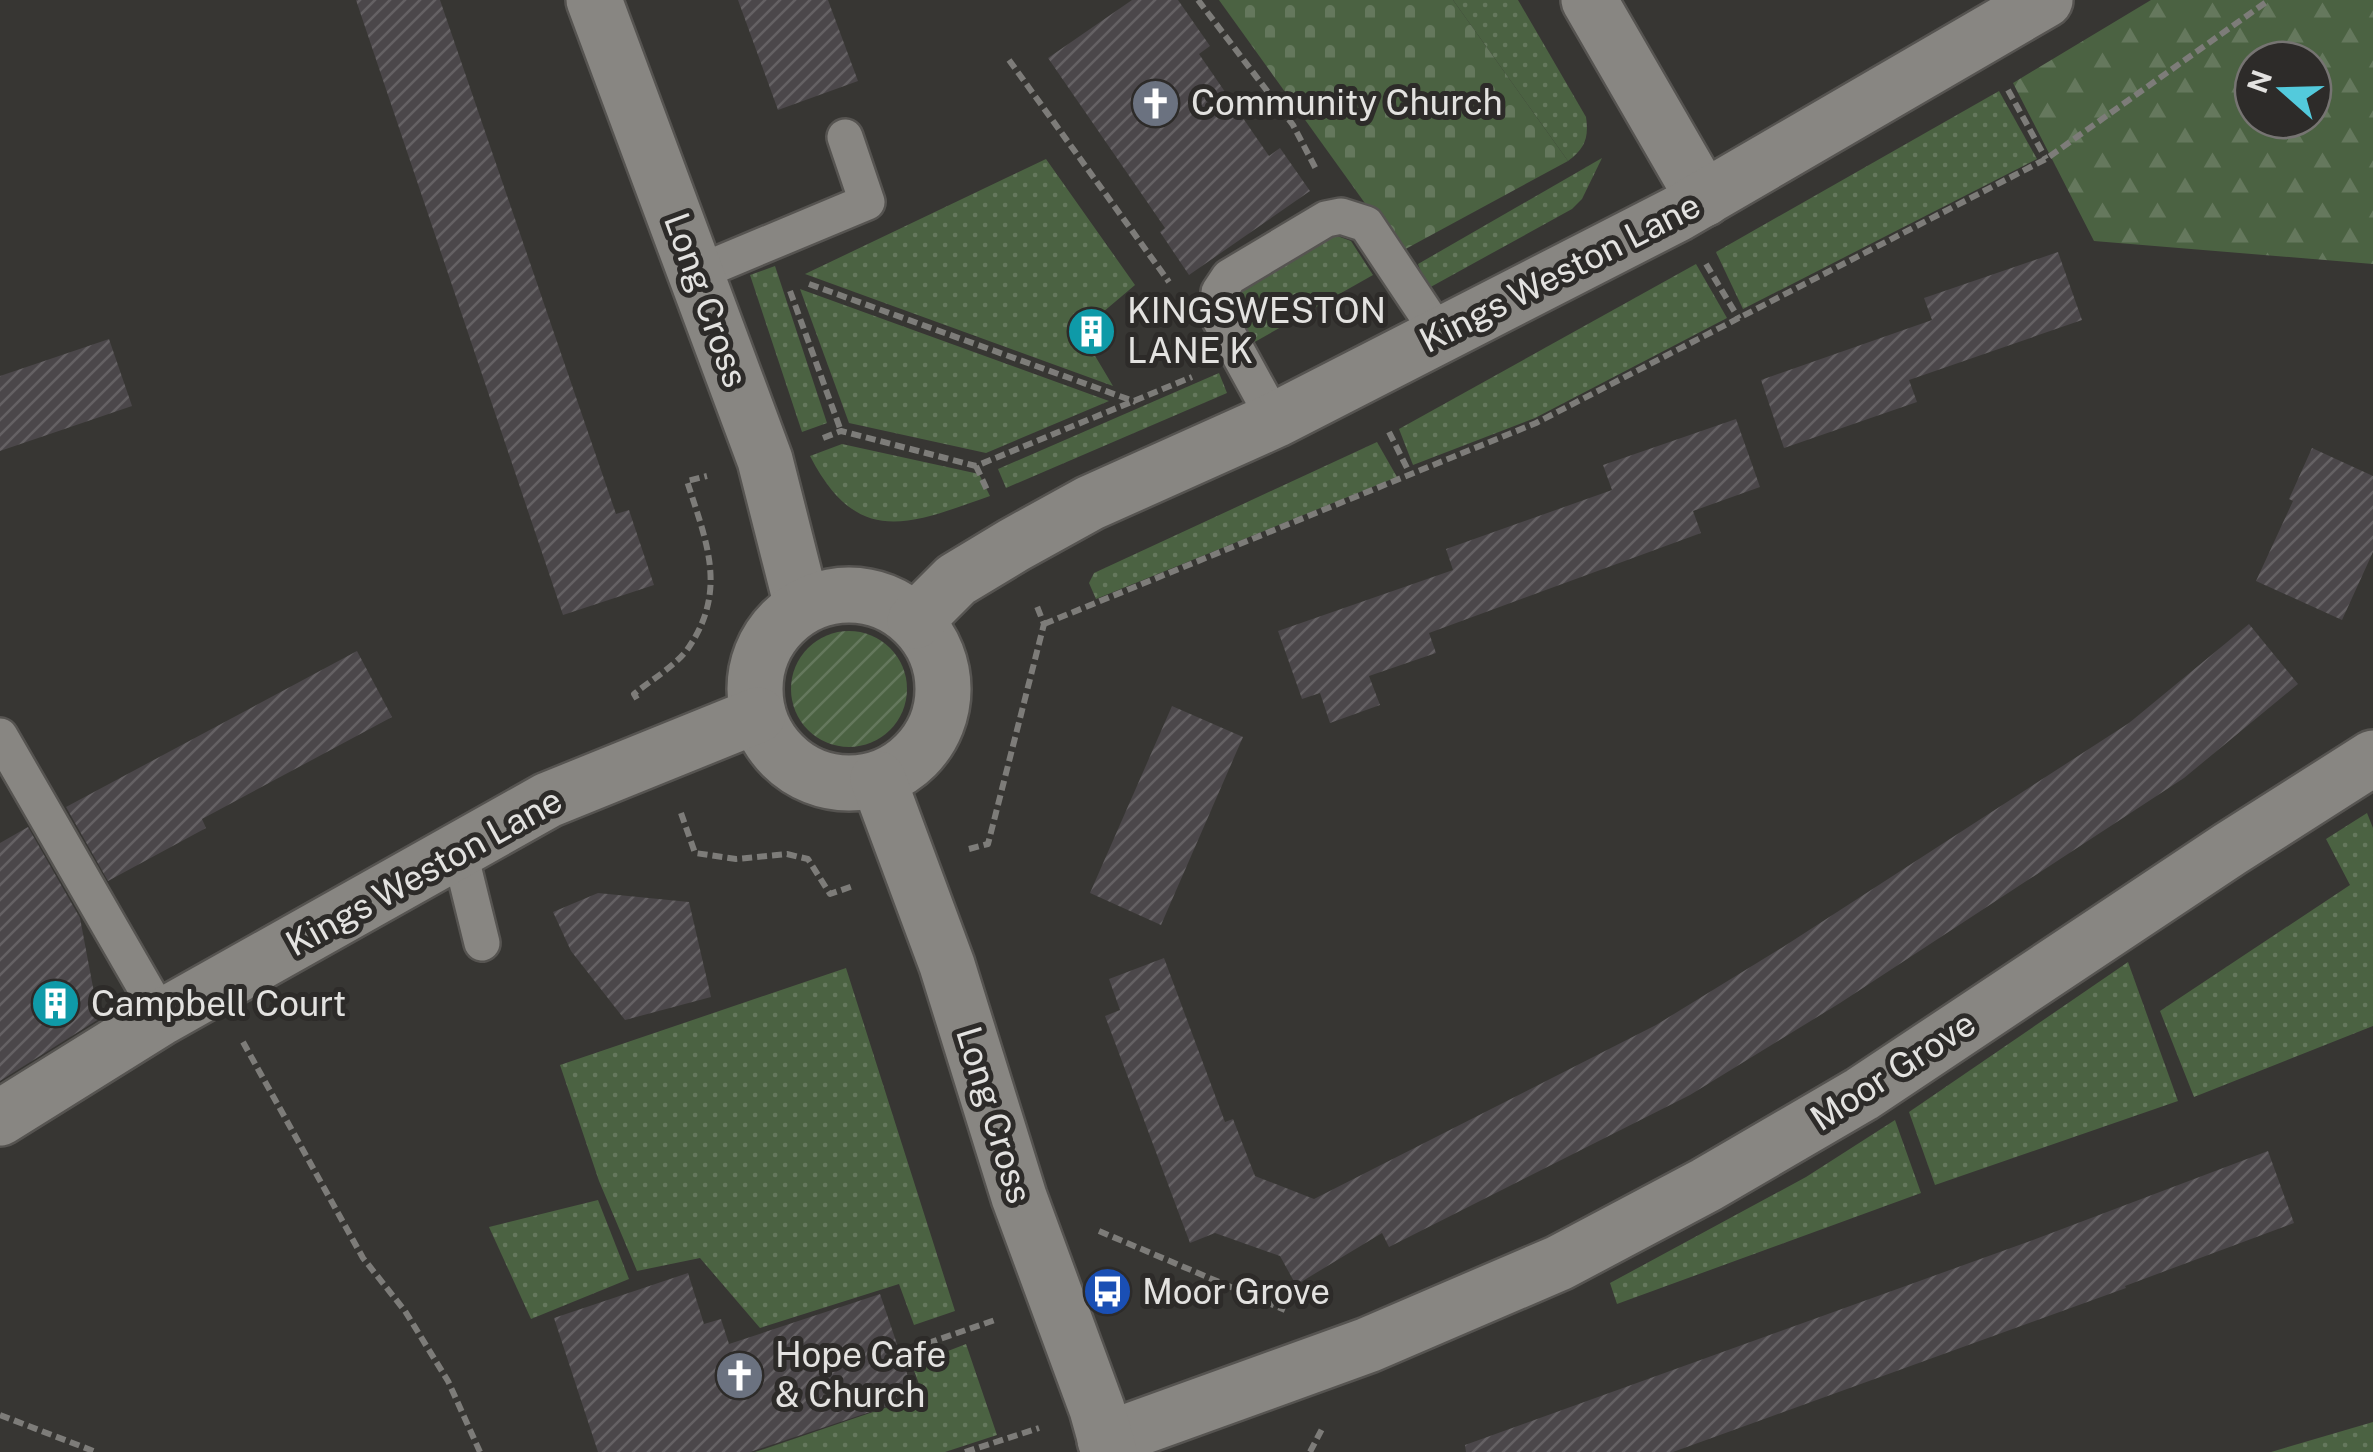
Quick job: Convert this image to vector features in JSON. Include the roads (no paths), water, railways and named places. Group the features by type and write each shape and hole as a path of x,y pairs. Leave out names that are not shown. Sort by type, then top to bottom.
{"street":[{"name":"Long Cross","path":"594,0 765,460 802,606"},
{"path":"1589,0 1704,200"},
{"name":"Kings Weston Lane","path":"914,621 956,580 1014,544 1090,503 1275,420 1704,200 2045,0"},
{"path":"831,595 861,595 891,603 932,642 942,668 944,697 938,724 904,766 878,779 848,783 819,778 792,764 770,742 758,715 755,683 762,653 778,626 802,606 831,595"},
{"name":"Kings Weston Lane","path":"0,1118 162,1017 548,800 758,715"},
{"name":"Moor Grove","path":"1104,1434 1368,1345 1559,1264 1706,1186 1862,1094 2373,758"},
{"name":"Long Cross","path":"878,779 948,965 1019,1198 1104,1434"}],"lane":[{"path":"697,273 867,202 845,137"},
{"path":"1275,420 1219,318 1219,292 1229,277 1326,219 1341,216 1366,224 1440,335"},
{"path":"0,736 162,1017"},
{"path":"456,852 482,943"}],"place":[{"name":"Community Church","path":"1156,103"},
{"name":"KINGSWESTON LANE K","path":"1092,331"},
{"name":"Campbell Court","path":"56,1004"},
{"name":"Moor Grove","path":"1107,1292"},
{"name":"Hope Cafe & Church","path":"740,1375"}]}
